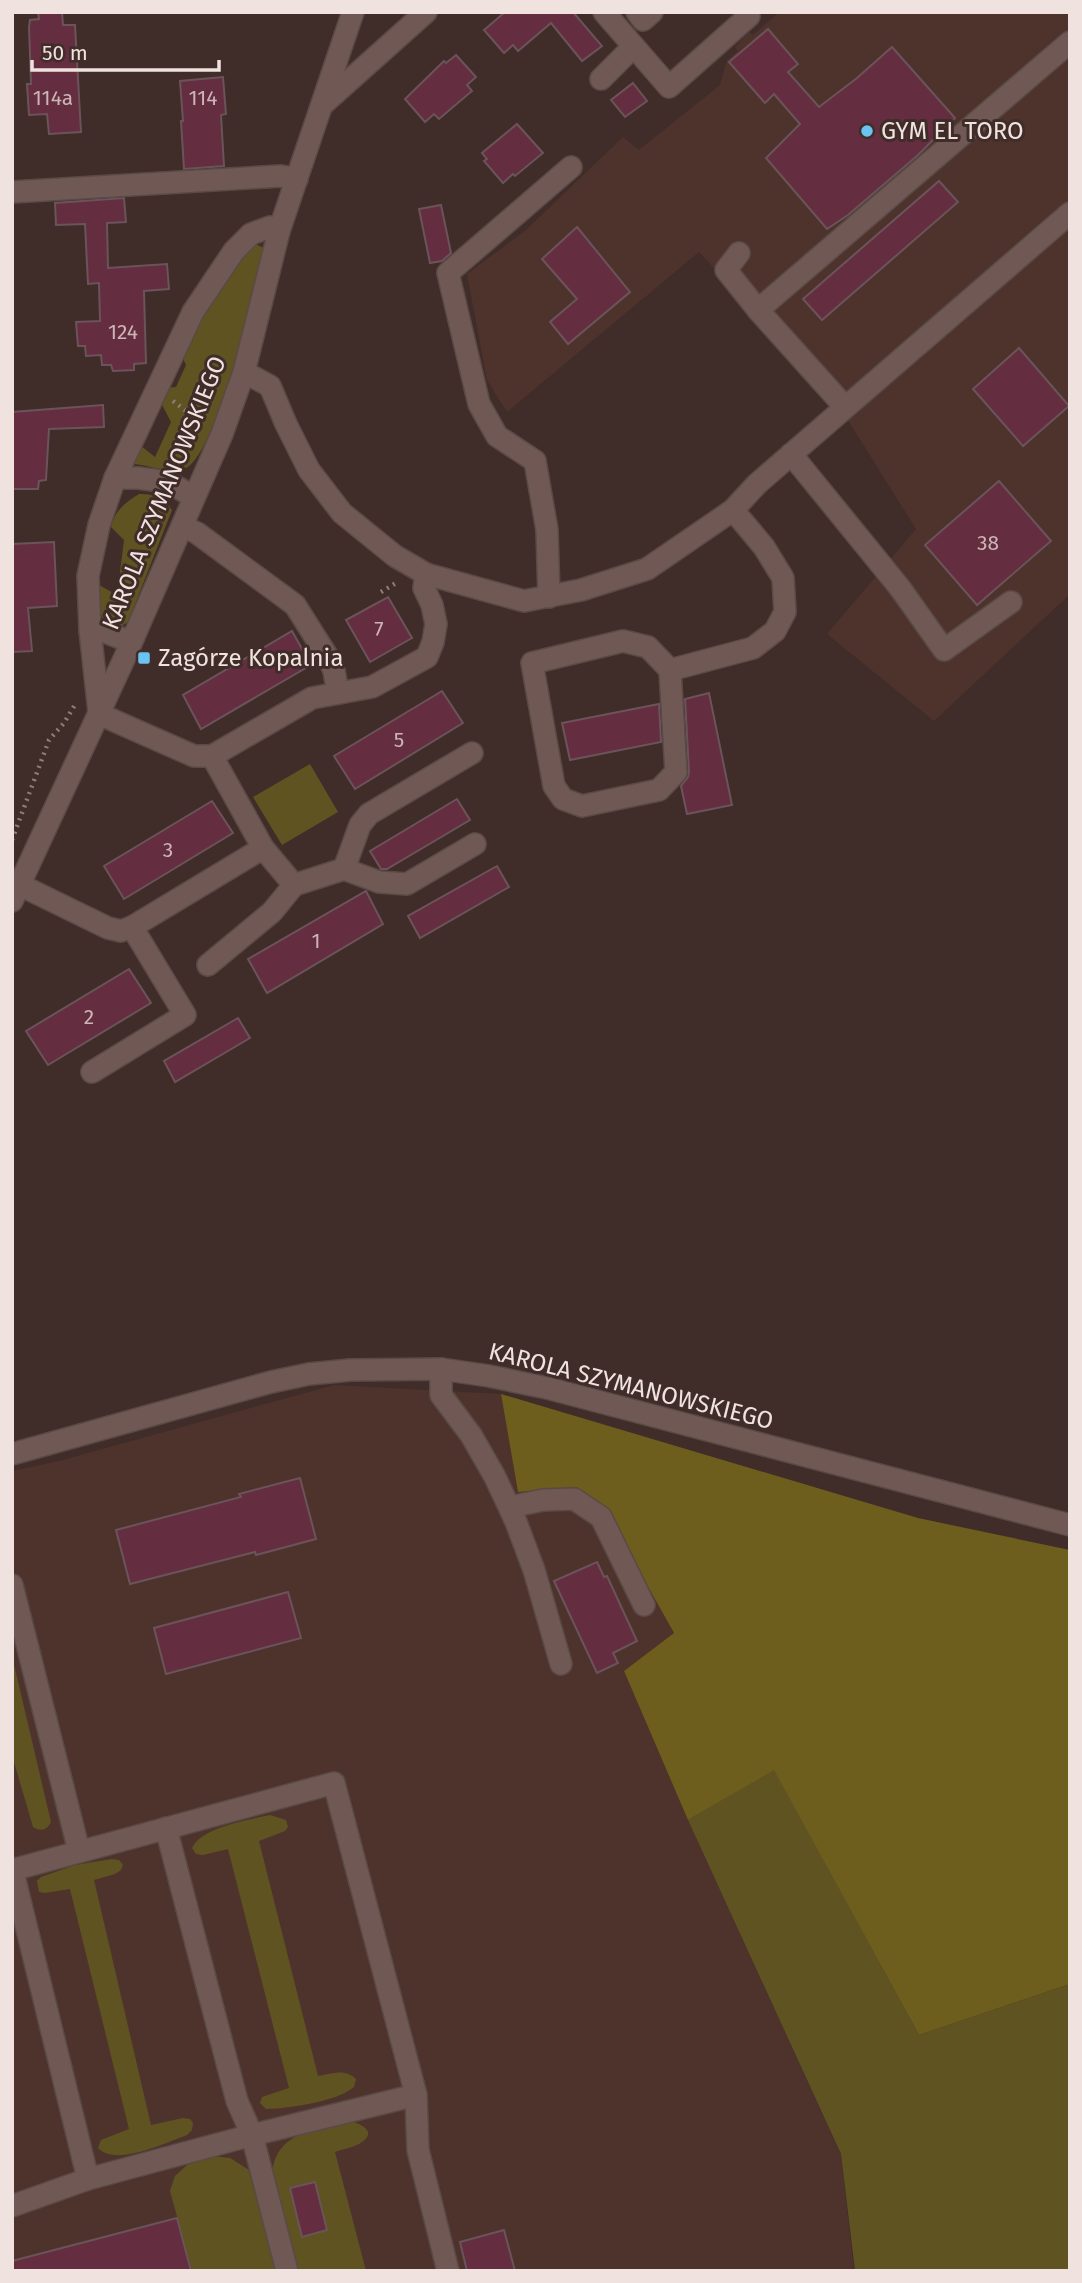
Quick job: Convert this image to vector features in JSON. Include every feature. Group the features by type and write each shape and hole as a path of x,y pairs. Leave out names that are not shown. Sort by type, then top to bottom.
{"street":[{"name":"KAROLA SZYMANOWSKIEGO","path":"16,893 99,714 222,434 244,372 279,231 354,12"},
{"path":"321,107 426,12"},
{"path":"604,12 668,88 749,16"},
{"path":"637,12 643,20 652,12"},
{"path":"758,310 1070,42"},
{"path":"601,79 634,47"},
{"path":"549,597 547,530 536,461 497,436 479,404 448,273 571,167"},
{"path":"12,192 281,176 297,179"},
{"path":"244,372 270,386 309,470 342,513 395,556 426,574 524,601 549,597 647,569 733,510 791,454 1070,214"},
{"path":"279,231 270,227 257,231 234,251 192,312 116,478 99,525 88,576 90,630 99,714 194,756 212,756 312,698 372,687 427,657 436,624 424,588 426,574"},
{"path":"739,253 726,270 845,407"},
{"path":"791,454 900,589 944,650 1011,602"},
{"path":"116,478 167,482 194,497"},
{"path":"670,670 753,648 775,631 785,612 783,578 764,547 733,510"},
{"path":"182,526 197,533 295,606 329,659 338,694"},
{"path":"90,630 100,630 131,642"},
{"path":"624,641 648,648 670,670 676,772 659,790 582,806 563,799 554,786 532,663 624,641"},
{"path":"344,869 360,825 369,814 472,753"},
{"path":"212,756 263,848 295,885"},
{"path":"208,965 272,912 295,885 344,869 379,882 407,884 475,844"},
{"path":"16,893 121,931 263,848"},
{"path":"92,1072 184,1015 132,927"},
{"name":"KAROLA SZYMANOWSKIEGO","path":"12,1454 271,1382 309,1374 350,1370 441,1369 547,1388 1070,1525"},
{"path":"441,1369 441,1395 471,1435 510,1507 534,1570 561,1664"},
{"path":"510,1507 542,1500 574,1499 601,1517 643,1605"},
{"path":"12,1585 79,1852"},
{"path":"88,2179 12,1869 334,1783 416,2095 418,2150 448,2271"},
{"path":"166,1828 237,2101 252,2135 287,2271"},
{"path":"12,2206 88,2179 416,2095"}],"path":[{"path":"156,388 207,427"},
{"path":"381,592 402,579"}],"shaded area":[{"path":"779,12 1070,12 1070,594 934,721 827,634 916,529 834,398 699,252 507,412 487,380 467,274 526,230 623,137 639,150 720,85 727,60 738,51 735,47 749,32 753,35"},
{"path":"255,244 264,248 266,253 222,404 198,456 186,468 180,470 133,464 140,445 155,457 171,422 160,401 166,388 176,387 186,365 181,354 218,284"},
{"path":"139,494 158,497 172,510 128,622 120,627 104,623 99,585 117,595 124,540 111,527 121,508"},
{"path":"310,764 338,812 282,845 253,797"},
{"path":"334,1385 501,1394 518,1492 576,1487 604,1508 674,1633 624,1671 688,1820 841,2155 854,2271 12,2271 12,1471 59,1461"},
{"path":"501,1394 918,1518 1070,1550 1070,1984 919,2035 774,1770 688,1820 624,1671 674,1633 604,1508 576,1487 518,1492"},
{"path":"12,1656 51,1822 44,1829 33,1827 12,1755"},
{"path":"774,1769 919,2035 1070,1984 1070,2271 855,2271 841,2154 688,1820"},
{"path":"270,1815 286,1820 288,1827 285,1831 259,1841 318,2076 342,2073 356,2079 354,2087 336,2097 300,2106 266,2109 260,2103 262,2097 289,2088 228,1849 203,1855 196,1854 192,1848 197,1841 215,1830"},
{"path":"119,1860 123,1865 121,1870 94,1880 151,2125 183,2118 190,2119 193,2123 192,2130 187,2135 141,2152 116,2155 98,2148 101,2140 129,2129 70,1889 39,1892 37,1881 41,1877 75,1865"},
{"path":"351,2121 364,2127 368,2136 356,2145 335,2152 366,2271 298,2271 272,2175 275,2160 289,2141 300,2135"},
{"path":"211,2156 230,2158 249,2170 276,2271 192,2271 170,2191 175,2176 187,2165"}],"building":[{"path":"38,12 62,12 63,25 75,25 81,132 49,134 47,114 29,115 29,27 30,20 39,19"},
{"path":"505,12 573,12 602,46 582,61 551,23 518,51 513,45 504,53 484,30"},
{"name":"GYM EL TORO","path":"768,29 798,64 788,72 819,107 892,47 955,118 918,155 848,215 827,229 766,158 800,124 774,94 765,103 729,62"},
{"path":"456,55 476,77 467,85 472,91 439,119 434,114 425,122 405,99 444,61 446,63"},
{"path":"223,77 226,114 221,115 224,166 184,169 180,81"},
{"path":"633,83 647,101 625,117 611,100"},
{"path":"517,124 543,153 503,183 484,161 487,159 482,153"},
{"path":"939,181 958,202 822,320 803,299"},
{"path":"124,198 126,222 107,223 108,268 167,264 169,289 144,291 146,363 134,364 134,370 113,371 111,365 102,365 101,355 86,356 85,346 78,346 76,322 100,321 99,283 88,284 85,224 56,225 55,203"},
{"path":"441,205 451,253 442,261 430,263 419,209"},
{"path":"577,227 630,292 568,344 550,322 577,299 542,259"},
{"path":"1019,348 1069,406 1023,446 973,389"},
{"path":"103,405 104,427 49,429 46,480 39,481 38,489 12,489 12,412"},
{"path":"999,481 1051,541 977,605 925,545"},
{"path":"54,542 57,606 28,608 32,651 12,652 12,544"},
{"path":"388,597 412,638 370,662 346,620"},
{"path":"292,631 311,665 201,729 183,695"},
{"path":"442,691 463,723 355,789 334,756"},
{"path":"709,693 732,805 687,814 681,786 689,772 685,699"},
{"path":"659,704 661,742 570,760 562,723"},
{"path":"457,799 470,820 387,869 381,869 370,851"},
{"path":"212,801 233,833 124,899 104,866"},
{"path":"497,866 509,887 420,938 408,916"},
{"path":"366,891 383,924 267,993 248,959"},
{"path":"129,969 151,1003 48,1065 26,1031"},
{"path":"238,1018 250,1038 175,1082 164,1061"},
{"path":"300,1478 316,1539 130,1584 116,1530 241,1497 239,1494"},
{"path":"597,1562 604,1577 607,1576 637,1641 613,1653 618,1663 597,1673 554,1581"},
{"path":"288,1592 301,1638 166,1674 154,1628"},
{"path":"315,2182 327,2230 302,2237 290,2188"},
{"path":"177,2218 191,2271 12,2271 12,2261"},
{"path":"504,2230 515,2271 467,2271 460,2242"}],"place":[{"name":"GYM EL TORO","path":"867,131"},
{"name":"Zagórze Kopalnia","path":"144,658"}]}
